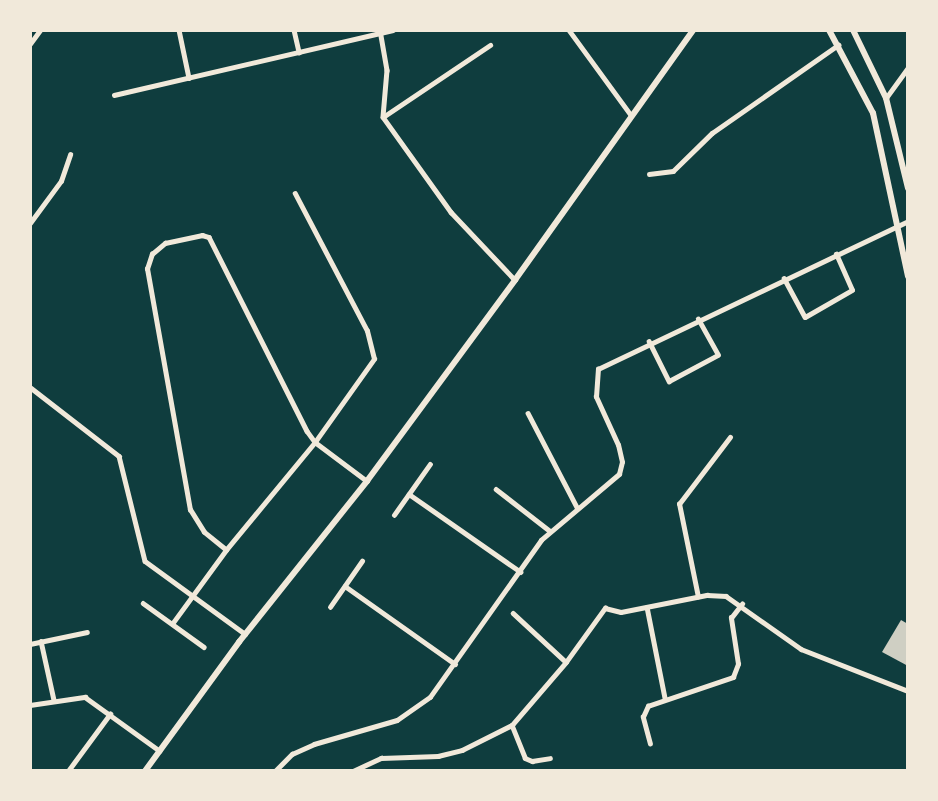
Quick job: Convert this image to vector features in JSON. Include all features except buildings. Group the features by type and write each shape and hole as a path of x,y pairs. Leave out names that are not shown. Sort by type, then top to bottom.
{"main road":[{"path":"145,771 245,634 366,481 516,280 693,30"},
{"path":"829,30 873,113 908,276"},
{"path":"853,30 886,98 908,188"}],"street":[{"path":"30,44 40,30"},
{"path":"179,30 189,78"},
{"path":"294,30 299,52"},
{"path":"114,95 380,31 393,30"},
{"path":"569,30 631,115"},
{"path":"380,31 387,70 383,117 457,220 516,280"},
{"path":"383,117 490,45"},
{"path":"649,174 673,171 712,133 838,45"},
{"path":"886,98 908,68"},
{"path":"30,223 61,181 70,155"},
{"path":"172,624 226,550 315,442 374,358 367,331 352,299 295,194"},
{"path":"275,771 292,754 314,744 374,728 414,710 430,697 550,531 619,474 622,462 618,445 596,398 598,369 649,341 908,221"},
{"path":"226,550 204,532 190,510 147,269 152,254 165,243 202,235 213,243 315,442 366,481"},
{"path":"784,278 805,317 852,290 836,254"},
{"path":"649,341 669,381 718,355 698,319"},
{"path":"30,387 119,456 142,556 153,569 245,634"},
{"path":"528,413 577,507"},
{"path":"698,597 680,504 730,437"},
{"path":"394,514 430,464"},
{"path":"496,489 550,531"},
{"path":"409,494 521,572"},
{"path":"330,607 362,561"},
{"path":"345,586 455,664"},
{"path":"353,771 381,758 438,756 462,750 512,725 566,662 605,608 621,612 698,597 726,596 742,604 801,649 908,690"},
{"path":"143,603 204,647"},
{"path":"650,744 645,710 652,702 733,676 738,664 731,618 742,604"},
{"path":"647,607 665,698"},
{"path":"513,613 566,662"},
{"path":"30,644 87,632"},
{"path":"41,641 54,700"},
{"path":"30,705 85,697 160,751"},
{"path":"68,771 110,714"},
{"path":"512,725 525,758 532,762 550,758"}]}
